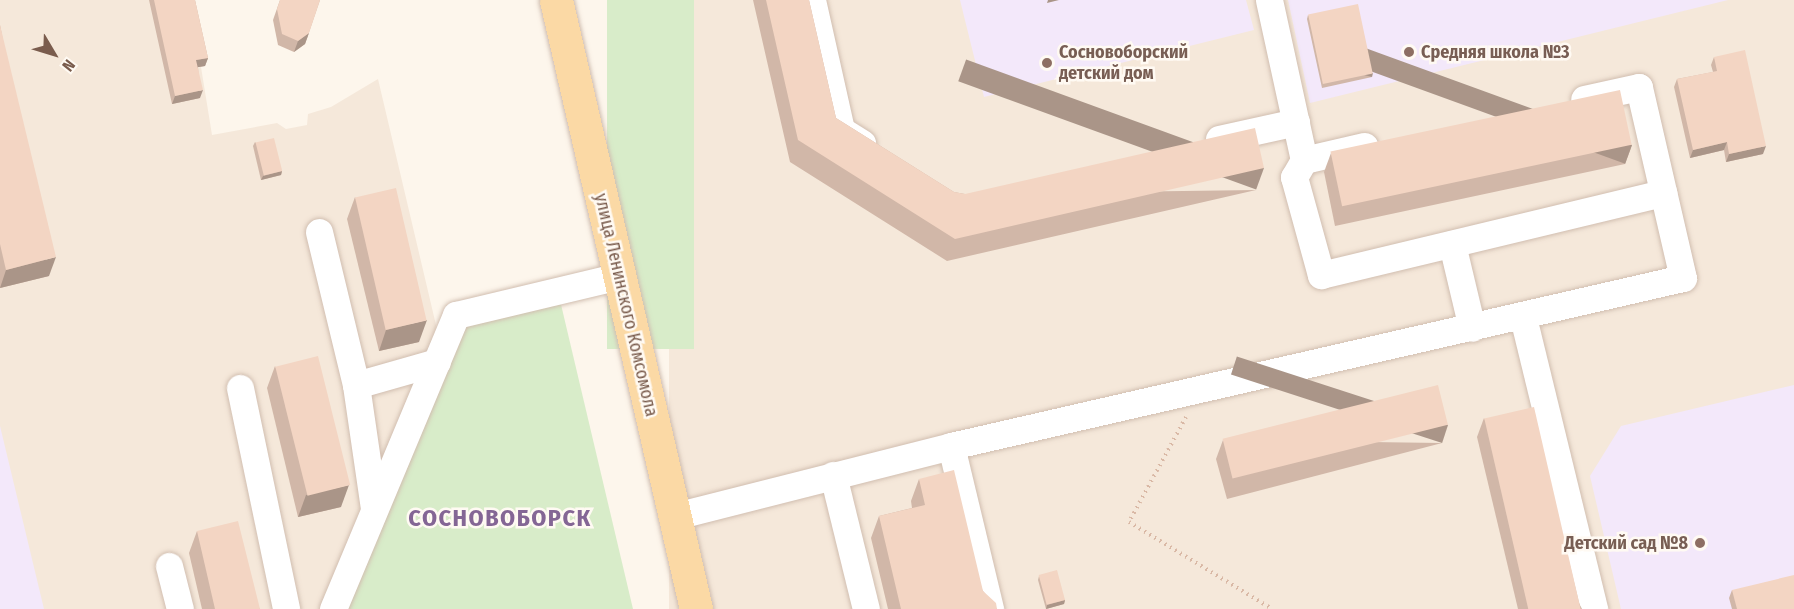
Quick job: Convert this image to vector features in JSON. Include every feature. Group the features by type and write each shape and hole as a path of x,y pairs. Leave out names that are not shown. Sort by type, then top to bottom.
{"main road":[{"name":"улица Ленинского Комсомола","path":"556,0 696,609"}],"lane":[{"path":"812,0 841,130 888,159"},
{"path":"1269,0 1304,160 1294,177 1321,275 1664,193"},
{"path":"675,516 951,446 1523,317 1683,278 1639,87 1558,104"},
{"path":"1194,145 1296,122"},
{"path":"1304,160 1384,142"},
{"path":"319,232 356,385 374,508"},
{"path":"1452,244 1472,328"},
{"path":"333,609 456,315 620,276"},
{"path":"1523,317 1594,609"},
{"path":"356,385 437,362"},
{"path":"240,388 286,609"},
{"path":"951,446 990,609"},
{"path":"833,475 866,609"},
{"path":"169,566 180,609"}],"path":[{"path":"1201,390 1129,522 1272,609"}],"shaded area":[{"path":"0,0 149,0 193,68 201,67 212,135 277,123 286,129 307,125 308,114 331,107 378,79 440,342 330,609 0,609"},
{"path":"669,0 1794,0 1794,609 669,609"},
{"name":"Сосновоборский детский дом","path":"960,0 1246,0 1254,30 984,97"},
{"name":"Средняя школа №3","path":"1288,0 1728,0 1310,103"},
{"name":"Детский сад №8","path":"1794,385 1794,609 1621,609 1590,476 1621,426"},
{"path":"0,426 44,609 0,609"}],"green space":[{"path":"607,0 694,0 694,349 607,349"},
{"path":"559,296 633,609 343,609 464,322"}],"building":[{"path":"154,0 195,0 208,58 196,60 203,90 175,96"},
{"path":"280,0 320,0 309,33 298,41 282,34 277,9"},
{"path":"766,0 809,0 836,118 954,192 965,194 1255,128 1264,168 955,239 798,140"},
{"path":"1358,4 1373,73 1323,84 1308,15"},
{"path":"0,25 56,257 6,270 0,244"},
{"path":"1745,50 1766,146 1729,154 1727,142 1693,150 1677,79 1717,71 1714,57"},
{"path":"1620,90 1632,145 1342,206 1330,152"},
{"path":"274,138 282,171 264,176 256,143"},
{"path":"396,188 427,321 386,330 355,197"},
{"path":"318,356 350,485 307,496 275,367"},
{"path":"1438,385 1448,425 1233,478 1223,439"},
{"path":"1534,407 1581,609 1528,609 1484,418"},
{"path":"954,470 983,591 996,603 997,609 901,609 879,516 925,505 919,479"},
{"path":"238,521 260,609 215,609 197,531"},
{"path":"1057,570 1065,600 1047,605 1039,575"},
{"path":"1794,575 1794,609 1737,609 1732,590"}],"place":[{"name":"Средняя школа №3","path":"1409,52"},
{"name":"Сосновоборский детский дом","path":"1047,63"},
{"name":"Детский сад №8","path":"1700,543"}],"district":[{"name":"СОСНОВОБОРСК","path":"500,519"}]}
